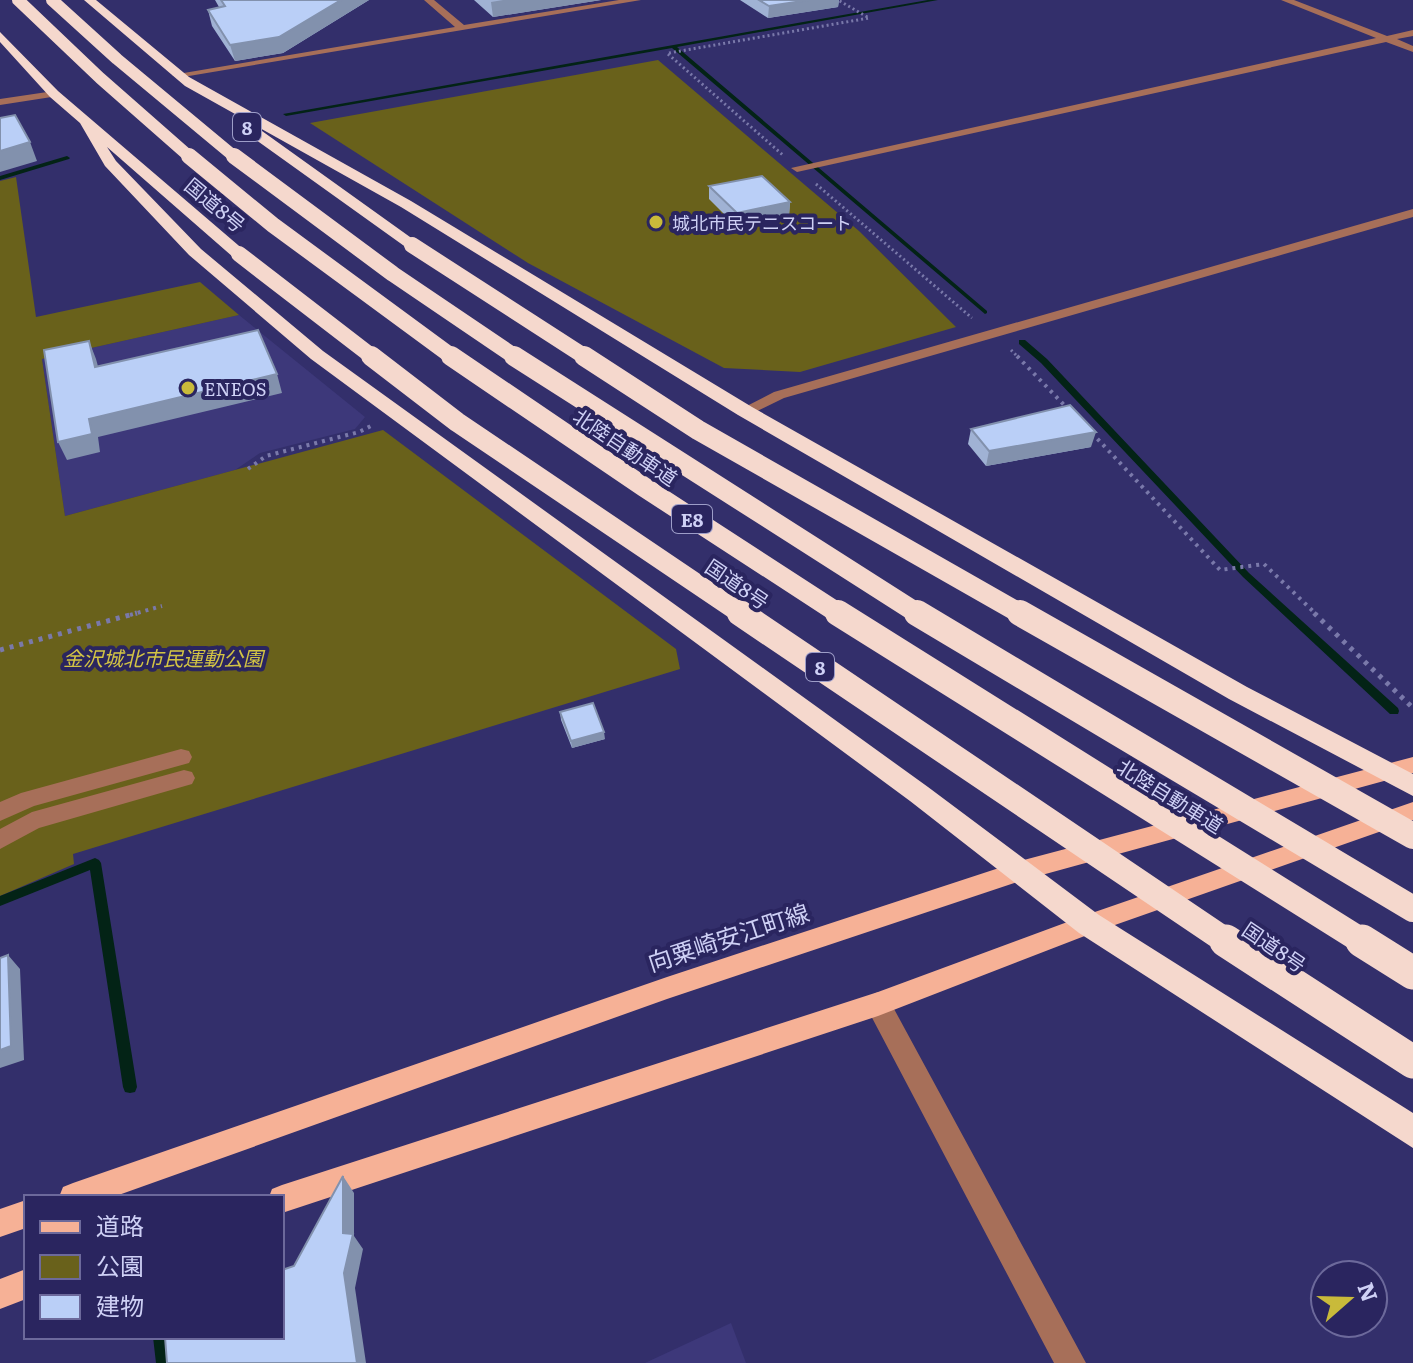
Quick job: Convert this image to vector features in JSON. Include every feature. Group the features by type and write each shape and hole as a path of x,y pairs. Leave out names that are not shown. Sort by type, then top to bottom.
{"highway":[{"name":"北陸自動車道","path":"18,0 136,111 227,188 471,370 656,496 984,707 1413,973"},
{"name":"北陸自動車道","path":"52,0 168,105 252,171 509,354 1017,676 1413,909"},
{"name":"8","path":"89,0 177,75 412,245 698,430 1413,836"},
{"name":"国道8号","path":"0,35 54,94 239,254 457,422 1264,968 1413,1062"},
{"path":"177,75 406,204 745,411 1238,693 1401,769 1413,786"},
{"path":"86,123 110,163 195,252 317,355 479,471 1089,924 1413,1132"}],"main road":[{"name":"向粟崎安江町線","path":"79,1195 667,988 1020,871 1401,769"},
{"path":"284,1198 878,1004 1089,924 1413,811"},
{"path":"0,1223 24,1215"},
{"path":"0,1294 24,1285"}],"street":[{"path":"429,0 463,29"},
{"path":"177,75 636,0"},
{"path":"1286,0 1413,49"},
{"path":"807,165 1413,33"},
{"path":"0,102 54,94"},
{"path":"745,411 779,395 1413,213"},
{"path":"0,812 29,799 182,767 32,821 0,840"},
{"path":"878,1004 1071,1363"}],"path":[{"path":"838,0 869,18 668,54 807,165 1071,412"},
{"path":"248,469 266,456 359,432 395,413"},
{"path":"1082,423 1220,570 1253,568 1264,564 1413,708"},
{"path":"0,650 162,606"}],"shaded area":[{"name":"ENEOS","path":"239,315 365,417 355,429 260,453 235,470 65,516 42,359"},
{"path":"731,1323 746,1363 645,1363"}],"green space":[{"name":"城北市民テニスコート","path":"658,60 859,231 956,327 800,372 724,368 528,263 310,123"},
{"name":"金沢城北市民運動公園","path":"16,177 36,317 200,282 239,315 42,359 65,516 383,430 676,649 680,669 73,854 74,864 0,896 0,181"}],"building":[{"path":"221,0 341,0 279,37 230,45 208,10 225,6"},
{"path":"759,0 809,0 769,6"},
{"path":"15,115 30,142 0,151 0,118"},
{"path":"762,176 790,202 737,213 709,186"},
{"path":"258,330 277,374 89,419 92,434 58,442 44,350 89,341 95,367"},
{"path":"1070,405 1096,432 989,451 971,429"},
{"path":"593,703 604,732 571,741 560,712"},
{"path":"8,955 11,1046 0,1050 0,958"},
{"path":"343,1176 343,1233 353,1234 344,1273 357,1363 167,1363 165,1339 284,1339 284,1269 294,1266"}],"waterway":[{"path":"286,114 936,0"},
{"path":"674,47 985,312"},
{"path":"0,178 67,158"},
{"path":"1022,342 1044,361 1246,575 1394,711"},
{"path":"0,901 95,863 130,1087"},
{"path":"161,1339 164,1363"}],"place":[{"name":"城北市民テニスコート","path":"656,222"},
{"name":"ENEOS","path":"188,388"}]}
